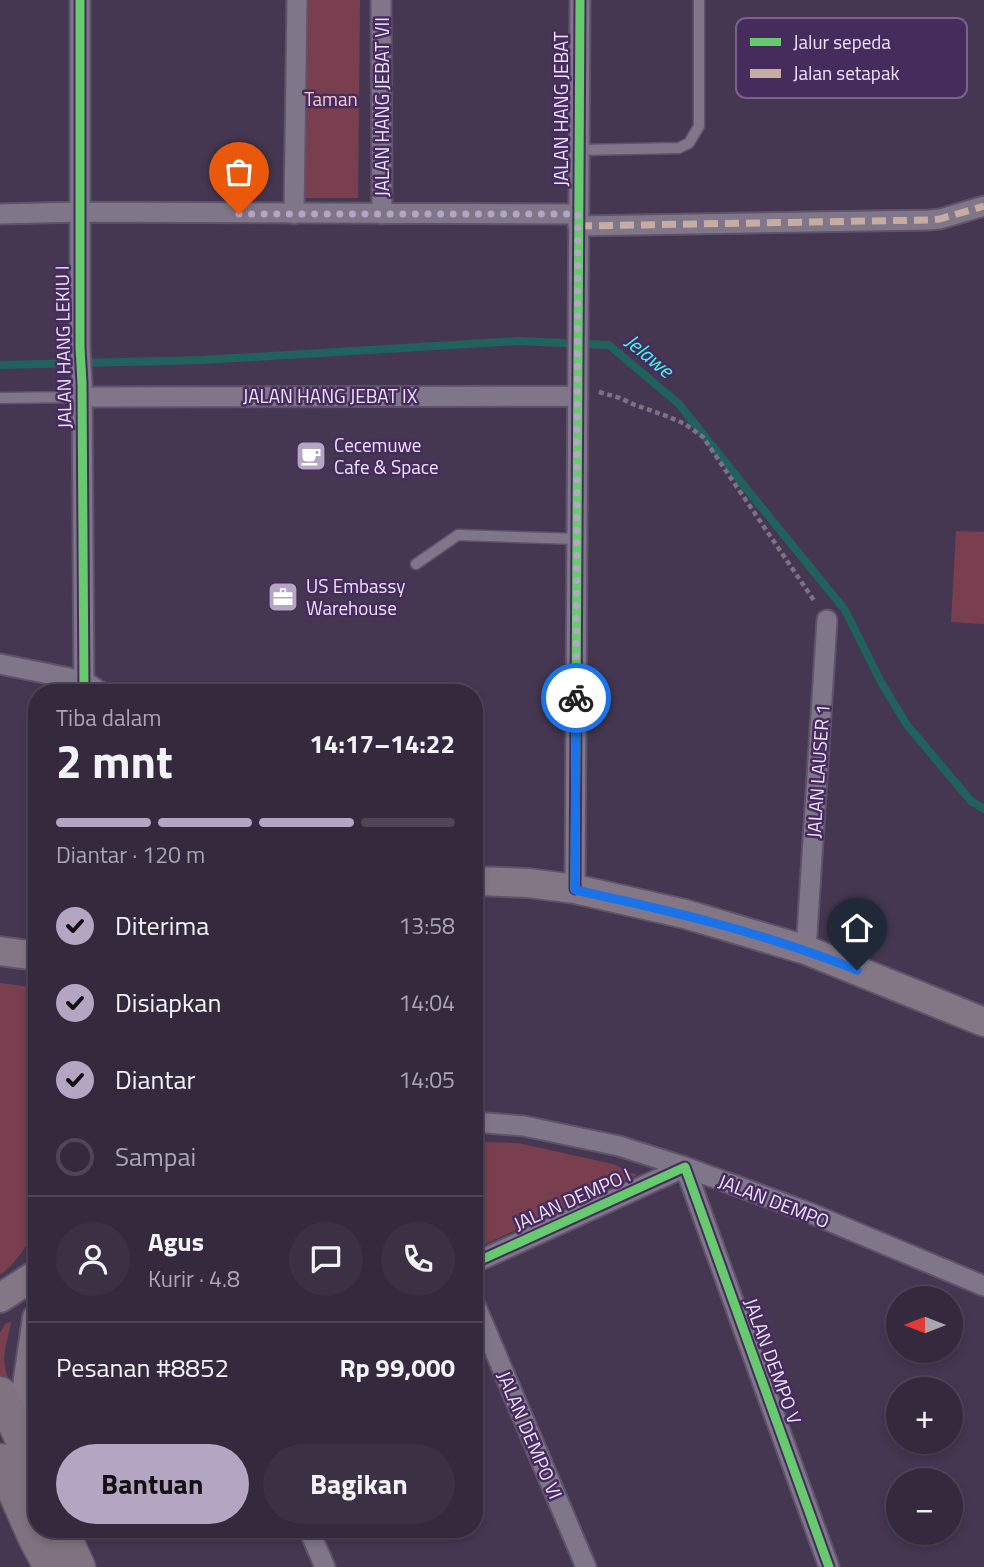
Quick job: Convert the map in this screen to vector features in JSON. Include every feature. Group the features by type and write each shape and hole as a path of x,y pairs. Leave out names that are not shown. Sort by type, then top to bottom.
{"main road":[{"path":"0,1393 28,1452"},
{"path":"0,1460 28,1523"},
{"path":"35,1538 50,1567"},
{"path":"66,1538 79,1567"}],"street":[{"name":"JALAN HANG LEKIU I","path":"80,0 84,684"},
{"path":"294,214 297,0"},
{"name":"JALAN HANG JEBAT VII","path":"381,0 382,214"},
{"name":"JALAN HANG JEBAT","path":"575,890 580,0"},
{"path":"0,214 382,214 731,224 940,219 984,206"},
{"name":"JALAN HANG JEBAT IX","path":"82,390 578,384"},
{"name":"JALAN LAUSER 1","path":"807,936 827,620"},
{"path":"0,664 73,684"},
{"path":"483,881 528,883 575,890 685,914 807,936 984,1021"},
{"path":"0,951 28,955"},
{"name":"JALAN DEMPO","path":"483,1123 524,1126 619,1146 685,1167 810,1213 983,1291"},
{"name":"JALAN DEMPO I","path":"483,1259 685,1167"},
{"name":"JALAN DEMPO V","path":"685,1167 829,1567"},
{"path":"0,1298 28,1280"},
{"name":"JALAN DEMPO VI","path":"483,1324 586,1567"},
{"path":"20,1434 28,1379"},
{"path":"312,1538 325,1567"}],"lane":[{"path":"579,150 679,148 689,143 699,126 699,0"},
{"path":"0,398 82,390"},
{"path":"415,564 458,535 577,539"}],"path":[{"path":"578,384 664,415 685,424 703,437 827,620"}],"green space":[{"name":"Taman","path":"305,0 360,0 358,198 303,198"},
{"path":"956,531 984,532 984,624 951,622"},
{"path":"0,983 28,987 28,1243 0,1275"},
{"path":"483,1142 518,1143 613,1164 637,1175 483,1245"},
{"path":"11,1322 4,1361 12,1389 0,1381 0,1333 6,1323"}],"waterway":[{"name":"Jelawe","path":"0,365 203,360 520,341 609,345 679,404 845,610 881,682 907,725 971,801 984,809"}],"marked path":[{"path":"578,226 929,220 984,206"}],"cycle path":[{"path":"80,0 84,684"},
{"path":"575,889 580,0"},
{"path":"483,1259 685,1167 829,1567"}],"way so far":[{"path":"239,214 578,214 576,698"}],"place":[{"name":"Cecemuwe Cafe & Space","path":"311,456"},
{"name":"US Embassy Warehouse","path":"283,597"}],"route":[{"path":"576,698 575,890 685,914 806,950 857,970"}]}
